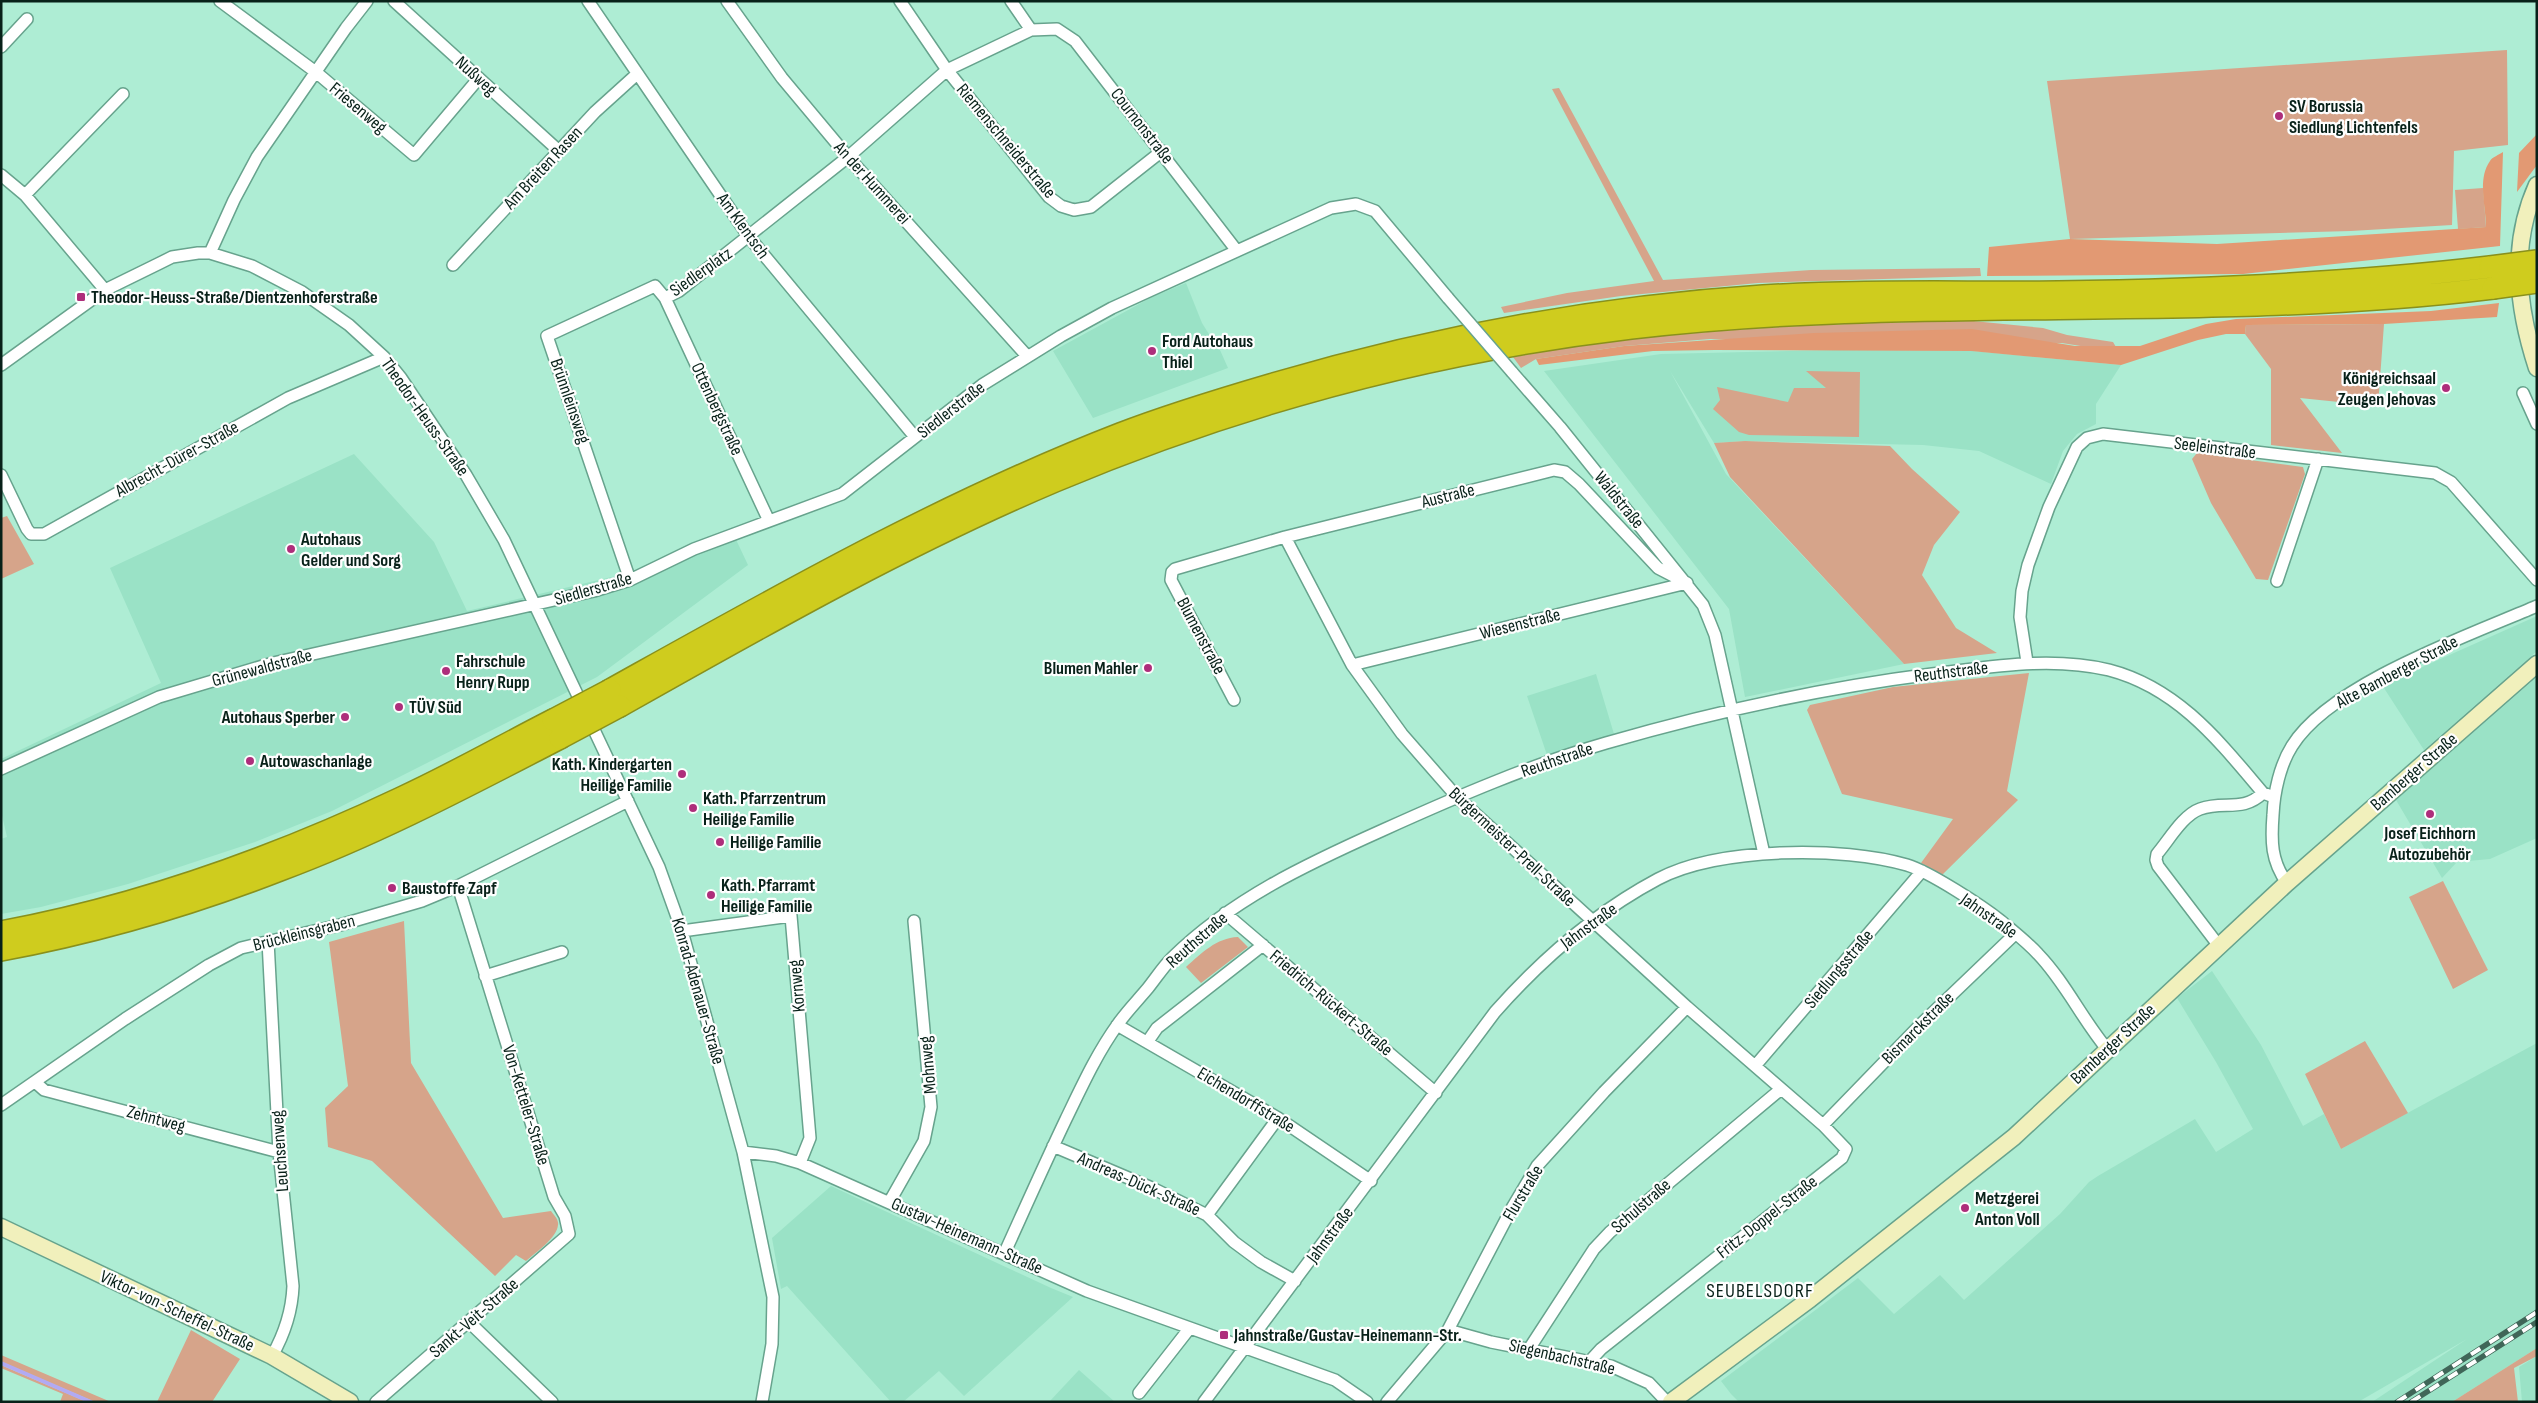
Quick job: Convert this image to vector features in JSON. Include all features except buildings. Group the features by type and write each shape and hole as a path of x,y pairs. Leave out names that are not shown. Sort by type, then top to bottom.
{"highway":[{"path":"2492,278 2537,261"},
{"path":"1,950 147,916 282,870 402,817 615,698 885,539 1044,465 1123,432 1211,402 1403,349 1508,327 1624,310 1762,296 2267,286 2492,278 2537,282"},
{"path":"1,932 136,899 207,877 271,854 557,729"}],"street":[{"name":"Friesenweg","path":"220,1 317,73 414,155 479,78"},
{"path":"210,253 234,200 257,158 346,28 367,1"},
{"name":"Nußweg","path":"394,1 559,151"},
{"name":"Am Klentsch","path":"588,1 749,237 914,437"},
{"name":"An der Hummerei","path":"727,1 782,78 848,157 1027,356"},
{"name":"Riemenschneiderstraße","path":"900,1 947,70 1049,197 1061,206 1074,210 1091,207 1162,151"},
{"path":"1010,1 1031,30"},
{"path":"1,47 27,19"},
{"name":"Cournonstraße","path":"848,157 947,70 1031,30 1057,29 1075,41 1162,151 1236,251"},
{"name":"Am Breiten Rasen","path":"452,266 595,112 637,74"},
{"path":"25,195 123,94"},
{"name":"Siedlerplatz","path":"656,286 665,298 679,291 848,157"},
{"path":"1,175 25,195 105,290"},
{"path":"2537,185 2527,209 2520,240 2518,272 2521,307 2537,368"},
{"name":"Siedlerstraße","path":"536,604 630,580 694,549 842,494 975,390 1027,356 1112,308 1319,212 1349,204 1363,206"},
{"name":"Waldstraße","path":"1363,206 1375,211 1384,220 1448,298 1560,427 1687,583 1712,622 1764,854"},
{"name":"Theodor-Heuss-Straße","path":"1,365 105,290 172,258 192,253 210,253 252,266 302,292 349,325 384,357 466,474 504,540 536,604"},
{"name":"Brünnleinsweg","path":"630,580 547,336 656,286"},
{"name":"Ottenbergstraße","path":"665,298 769,520"},
{"name":"Albrecht-Dürer-Straße","path":"1,475 27,529 31,534 44,534 288,398 384,357"},
{"path":"2523,393 2537,424"},
{"name":"Seeleinstraße","path":"2027,662 2020,617 2022,590 2028,565 2049,507 2077,447 2087,438 2103,434 2318,459 2442,476 2451,482 2537,580"},
{"path":"2277,581 2318,459"},
{"name":"Austraße","path":"1172,572 1285,537 1554,470 1565,472 1579,484 1658,568 1687,583"},
{"name":"Bürgermeister-Prell-Straße","path":"1285,537 1352,665 1402,734 1456,797 1687,1007 1823,1125"},
{"name":"Blumenstraße","path":"1172,572 1171,580 1234,700"},
{"name":"Wiesenstraße","path":"1352,665 1687,583"},
{"name":"Grünewaldstraße","path":"1,768 159,698 221,677 273,663 536,604"},
{"name":"Konrad-Adenauer-Straße","path":"536,604 659,867 682,931 743,1152 774,1297 772,1344 762,1402"},
{"name":"Alte Bamberger Straße","path":"2287,883 2277,867 2272,851 2268,795 2292,746 2324,712 2361,688 2415,659 2462,637 2537,606"},
{"name":"Reuthstraße","path":"1004,1252 1086,1077 1117,1025 1171,959 1225,913 1279,879 1456,797 1605,743 1733,710 1890,680 2027,662 2073,664 2111,671 2144,683 2164,694 2203,724 2268,795"},
{"name":"Bamberger Straße","path":"1671,1402 1810,1299 1990,1156 2056,1098 2287,883 2537,664"},
{"path":"2219,946 2158,866 2157,854 2190,814 2199,809 2245,805 2268,795"},
{"name":"Brückleinsgraben","path":"1,1105 125,1019 209,964 241,948 401,908 458,886 628,801"},
{"name":"Jahnstraße","path":"1204,1402 1371,1181 1495,1012 1527,976 1561,946 1659,878 1721,859 1764,854 1828,854 1872,857 1922,871 2000,920 2039,954 2107,1049"},
{"name":"Siedlungsstraße","path":"1755,1066 1922,871"},
{"name":"Von-Ketteler-Straße","path":"458,886 554,1196 569,1232"},
{"name":"Friedrich-Rückert-Straße","path":"1225,913 1436,1093"},
{"name":"Kornweg","path":"682,931 791,916 810,1138 800,1162"},
{"name":"Mohnweg","path":"890,1201 924,1141 931,1107 914,921"},
{"name":"Bismarckstraße","path":"1823,1125 1920,1025 2015,934"},
{"name":"Leuchsenweg","path":"268,941 279,1152 292,1305 285,1331 272,1356"},
{"path":"1148,1041 1156,1028 1263,945"},
{"path":"485,976 562,952"},
{"name":"Flurstraße","path":"1388,1402 1448,1330 1512,1208 1538,1166 1604,1092 1687,1007"},
{"name":"Eichendorffstraße","path":"1117,1025 1148,1041 1278,1118 1371,1181"},
{"name":"Zehntweg","path":"36,1082 44,1090 279,1152"},
{"name":"Schulstraße","path":"1529,1349 1594,1249 1610,1232 1781,1089"},
{"path":"1208,1215 1278,1118"},
{"name":"Fritz-Doppel-Straße","path":"1590,1361 1601,1349 1842,1158 1846,1150 1823,1125"},
{"name":"Andreas-Dück-Straße","path":"1053,1146 1152,1188 1208,1215 1234,1242 1261,1262 1295,1281"},
{"name":"Gustav-Heinemann-Straße","path":"743,1152 776,1156 800,1162 1004,1252 1087,1291 1335,1380 1367,1402"},
{"name":"Viktor-von-Scheffel-Straße","path":"1,1227 272,1356 350,1402"},
{"name":"Sankt-Veit-Straße","path":"376,1402 522,1277 569,1232"},
{"path":"469,1322 552,1402"},
{"path":"1139,1393 1189,1329"},
{"name":"Siegenbachstraße","path":"1448,1330 1611,1366 1648,1383 1667,1402"}],"shaded area":[{"name":"SV Borussia Siedlung Lichtenfels","path":"2507,50 2508,145 2454,151 2452,225 2351,231 2070,239 2047,81"},
{"path":"1559,88 1663,280 1811,270 1980,268 1981,276 1758,283 1621,296 1504,313 1501,307 1567,293 1654,281 1552,89"},
{"path":"2537,134 2537,165 2517,192 2519,153"},
{"path":"2503,152 2500,246 2243,274 1987,276 1989,247 2070,239 2217,244 2486,227 2483,193 2484,176 2491,160"},
{"path":"2483,188 2486,227 2458,229 2455,190"},
{"path":"1186,283 1202,323 1212,339 1216,341 1228,368 1093,418 1053,351 1152,297"},
{"path":"2499,303 2497,317 2384,324 2246,325 2245,334 2226,334 2198,340 2121,365 1971,351 1653,351 1539,365 1536,359 1624,346 1814,333 1972,329 2075,346 2140,346 2206,324 2236,319 2431,311"},
{"path":"1973,321 2043,328 2067,335 2113,342 2116,347 2093,348 2062,343 1710,339 1624,346 1536,359 1521,368 1513,357 1627,340 1742,329"},
{"path":"2384,324 2378,406 2300,398 2342,453 2271,445 2271,369 2245,334 2246,325"},
{"path":"1837,350 1972,351 2121,365 2096,404 2096,424 2077,434 2063,451 2051,484 1979,451 1923,445 1745,441 1714,443 1670,371 1726,474 1904,664 1745,697 1729,609 1544,371 1661,354"},
{"path":"1806,371 1860,372 1859,437 1749,435 1739,432 1713,409 1720,400 1717,387 1788,402 1794,388 1826,388"},
{"path":"1745,441 1890,446 1912,469 1960,512 1934,545 1922,575 1956,628 1997,653 1904,664 1730,477 1714,443"},
{"path":"2197,453 2303,467 2305,474 2268,580 2256,579 2211,503 2192,459"},
{"path":"354,454 434,542 467,611 633,572 731,529 748,565 597,677 332,811 255,842 128,884 41,907 1,914 1,839 7,837 1,811 1,759 161,683 110,568"},
{"path":"7,516 34,564 1,579 1,518"},
{"path":"2537,616 2537,651 2424,750 2382,685"},
{"path":"2029,673 2007,791 2018,800 1942,875 1921,863 1953,819 1842,794 1807,710 1810,705 1893,687"},
{"path":"1596,674 1614,734 1547,755 1527,696"},
{"path":"2537,677 2537,838 2490,859 2457,862 2442,878 2396,800"},
{"path":"2443,881 2488,970 2453,989 2409,897"},
{"path":"404,921 411,1063 503,1218 551,1211 558,1221 557,1230 554,1235 540,1250 526,1261 516,1255 495,1276 372,1161 328,1147 325,1108 348,1086 329,942"},
{"path":"1238,937 1248,947 1201,983 1186,967 1216,943"},
{"path":"2212,971 2261,1045 2303,1126 2324,1114 2341,1149 2537,1043 2537,1348 2452,1402 2372,1402 2467,1339 2358,1402 1739,1402 1731,1394 1721,1381 1858,1278 1894,1314 1940,1275 1964,1300 2060,1214 2089,1182 2098,1176 2195,1119 2216,1152 2253,1129 2216,1062 2177,998"},
{"path":"2365,1041 2408,1113 2341,1149 2305,1074"},
{"path":"831,1186 1073,1297 964,1396 939,1371 903,1402 891,1402 787,1286 781,1289 772,1238"},
{"path":"191,1330 240,1359 212,1402 157,1402"},
{"path":"2537,1348 2537,1356 2514,1368 2518,1402 2452,1402"},
{"path":"1,1355 111,1402 95,1402 1,1362"},
{"path":"2537,1356 2537,1402 2522,1402 2519,1367"},
{"path":"1,1365 87,1402 60,1402 63,1394 1,1368"},
{"path":"1079,1370 1115,1402 1049,1402"}],"waterway":[{"path":"1,1363 91,1402"}],"railway":[{"path":"2397,1402 2537,1312"},
{"path":"2411,1402 2537,1322"}],"place":[{"name":"SV Borussia Siedlung Lichtenfels","path":"2279,116"},
{"name":"Theodor-Heuss-Straße/Dientzenhoferstraße","path":"81,297"},
{"name":"Ford Autohaus Thiel","path":"1152,351"},
{"name":"Königreichsaal Zeugen Jehovas","path":"2446,388"},
{"name":"Autohaus Gelder und Sorg","path":"291,549"},
{"name":"Blumen Mahler","path":"1148,668"},
{"name":"Fahrschule Henry Rupp","path":"446,671"},
{"name":"TÜV Süd","path":"399,707"},
{"name":"Autohaus Sperber","path":"345,717"},
{"name":"Autowaschanlage","path":"250,761"},
{"name":"Kath. Kindergarten Heilige Familie","path":"682,774"},
{"name":"Kath. Pfarrzentrum Heilige Familie","path":"693,808"},
{"name":"Josef Eichhorn Autozubehör","path":"2430,814"},
{"name":"Heilige Familie","path":"720,842"},
{"name":"Baustoffe Zapf","path":"392,888"},
{"name":"Kath. Pfarramt Heilige Familie","path":"711,895"},
{"name":"Metzgerei Anton Voll","path":"1965,1208"},
{"name":"Jahnstraße/Gustav-Heinemann-Str.","path":"1224,1335"}],"district":[{"name":"SEUBELSDORF","path":"1760,1291"}]}
